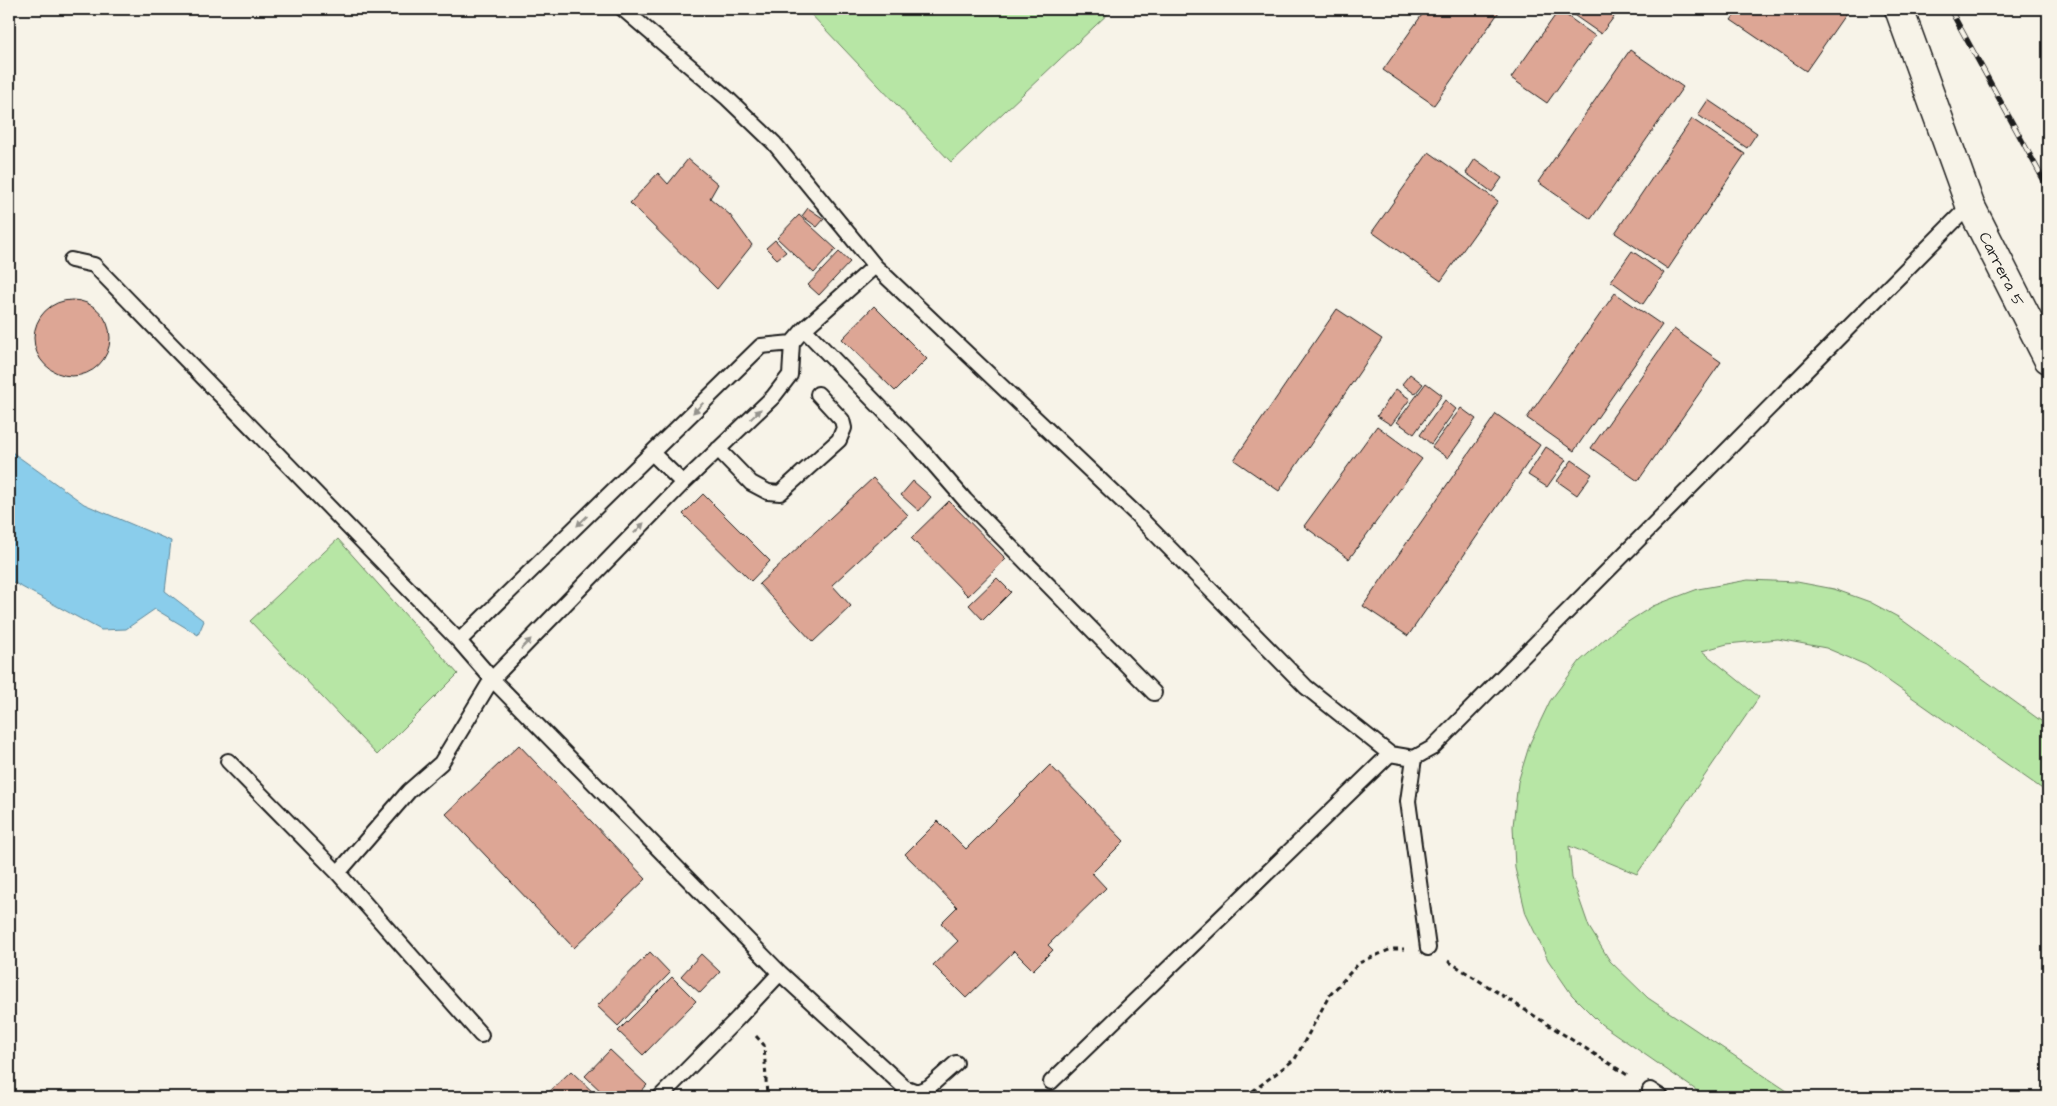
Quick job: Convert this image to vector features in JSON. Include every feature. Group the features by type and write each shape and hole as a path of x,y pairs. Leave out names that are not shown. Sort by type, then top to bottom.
{"street":[{"name":"Carrera 5","path":"1899,9 1970,205 2048,359"}],"lane":[{"path":"624,9 726,98 774,143 875,266 1135,513 1306,687 1390,754 1414,758 1432,748 1970,205"},
{"path":"71,260 94,265 459,641 492,678 780,973 904,1087 918,1092 929,1087 956,1063"},
{"path":"338,872 409,791 441,762 492,678 683,483 773,397 790,376 792,343 804,329 875,266"},
{"path":"804,329 919,447 965,500 1154,693"},
{"path":"459,641 762,346 792,343"},
{"path":"718,449 751,483 768,492 780,493 839,440 844,428 842,420 818,394"},
{"path":"652,453 683,483"},
{"path":"1051,1082 1390,754"},
{"path":"1414,758 1408,801 1428,948"},
{"path":"228,761 338,872 480,1035"},
{"path":"660,1097 780,973"}],"path":[{"path":"1245,1097 1295,1059 1329,996 1360,962 1391,949 1428,948 1656,1093"},
{"path":"738,1018 764,1045 767,1097"}],"green space":[{"path":"806,9 1113,9 951,162"},
{"path":"338,539 458,674 377,755 250,621"},
{"path":"1748,580 1797,582 1834,589 1870,602 1898,617 2048,726 2048,793 1866,665 1826,648 1778,639 1727,644 1702,651 1759,697 1637,874 1569,846 1572,878 1589,927 1610,961 1648,998 1796,1097 1706,1097 1601,1024 1572,995 1548,960 1526,914 1515,868 1513,826 1518,782 1530,743 1550,701 1580,661 1615,630 1653,606 1698,589"}],"water":[{"path":"9,450 84,504 171,541 165,591 204,621 198,635 155,609 126,629 101,630 9,580"}],"building":[{"path":"1426,9 1501,9 1434,105 1383,70"},
{"path":"1565,9 1620,9 1601,34"},
{"path":"1739,9 1849,9 1806,71 1731,20"},
{"path":"1559,10 1595,36 1547,103 1511,78"},
{"path":"1630,50 1683,87 1591,219 1538,182"},
{"path":"1708,100 1757,133 1747,148 1698,115"},
{"path":"1692,119 1745,154 1668,269 1615,233"},
{"path":"1429,152 1498,201 1441,281 1372,232"},
{"path":"688,159 718,184 710,198 730,215 752,245 717,289 630,203 658,173 668,184"},
{"path":"1475,159 1502,178 1492,192 1466,173"},
{"path":"808,208 824,219 817,227 802,216"},
{"path":"799,215 836,249 814,273 777,238"},
{"path":"775,240 786,252 777,259 766,248"},
{"path":"1632,251 1664,273 1643,304 1611,281"},
{"path":"839,252 850,262 819,295 808,285"},
{"path":"1615,293 1662,325 1574,451 1527,418"},
{"path":"72,300 86,303 99,311 107,324 110,338 107,352 99,365 86,373 72,376 58,373 45,365 37,352 34,338 37,324 45,311 58,303"},
{"path":"874,306 927,359 895,391 842,339"},
{"path":"1337,309 1382,339 1279,491 1234,460"},
{"path":"1674,329 1721,362 1638,481 1591,448"},
{"path":"1410,374 1423,384 1415,394 1402,384"},
{"path":"1426,383 1442,395 1414,434 1397,422"},
{"path":"1396,389 1410,399 1391,425 1377,416"},
{"path":"1445,400 1456,409 1431,444 1420,435"},
{"path":"1461,408 1476,419 1448,458 1432,447"},
{"path":"1496,414 1540,445 1408,636 1363,606"},
{"path":"1377,426 1422,459 1349,559 1304,526"},
{"path":"1546,447 1566,460 1547,487 1528,475"},
{"path":"1572,460 1592,474 1577,495 1557,481"},
{"path":"873,478 908,515 832,585 851,606 813,642 759,584"},
{"path":"913,481 931,497 919,511 901,495"},
{"path":"703,494 770,561 751,581 683,514"},
{"path":"949,501 1006,559 968,596 911,538"},
{"path":"997,578 1011,592 983,620 969,605"},
{"path":"519,745 646,879 574,948 446,814"},
{"path":"1050,765 1124,841 1092,873 1106,888 1048,945 1053,950 1033,970 1014,951 966,998 933,965 958,941 941,923 957,907 905,854 938,821 966,849"},
{"path":"650,952 670,973 618,1026 597,1006"},
{"path":"701,954 720,972 700,993 681,976"},
{"path":"672,977 696,1001 643,1055 618,1031"},
{"path":"610,1050 647,1085 636,1097 607,1097 585,1076"},
{"path":"571,1071 598,1097 544,1097"}],"railway":[{"path":"1950,9 2048,188"}]}
